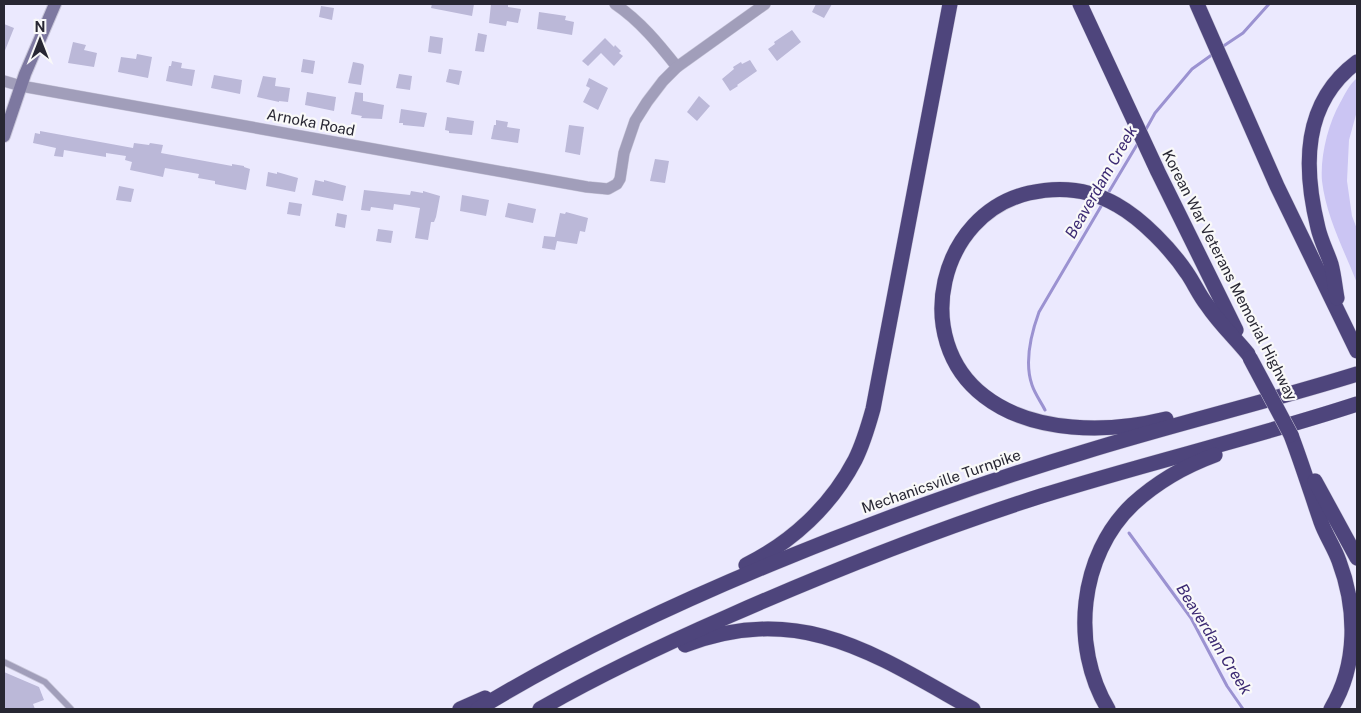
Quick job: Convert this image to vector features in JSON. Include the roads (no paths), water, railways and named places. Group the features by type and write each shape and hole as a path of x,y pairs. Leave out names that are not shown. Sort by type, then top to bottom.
{"highway":[{"path":"600,642 779,546 794,535 830,499 855,459 873,410 950,4"},
{"name":"Korean War Veterans Memorial Highway","path":"1080,4 1122,98 1249,356 1291,435 1312,483"},
{"path":"1197,4 1232,86 1357,351"},
{"path":"1340,314 1330,264 1321,240 1316,218 1309,178 1309,151 1315,120 1320,107 1339,78 1357,62"},
{"path":"1249,356 1206,305 1187,272 1174,256 1119,206 1098,196 1075,190 1041,190 1022,195 994,208 969,231 951,261 945,278 942,294 942,311 946,340 963,373 992,402 1029,418 1065,426 1094,428 1138,425 1295,392"},
{"name":"Mechanicsville Turnpike","path":"552,666 667,609 746,574 907,510 1076,454 1357,373"},
{"path":"540,709 622,666 755,604 826,574 937,532 1095,480 1356,405"},
{"path":"1108,709 1094,681 1088,660 1085,614 1088,590 1094,568 1104,545 1119,519 1144,494 1182,469 1308,420"},
{"path":"1312,483 1357,558"},
{"path":"1312,483 1322,525 1342,568 1352,620 1352,644 1348,667 1342,689 1331,709"},
{"path":"551,709 696,641 727,632 765,628 812,633 842,641 868,652 973,709"},
{"path":"460,709 552,666"},
{"path":"478,709 552,666"}],"main road":[{"path":"4,136 21,86 55,4"}],"street":[{"path":"615,4 650,33 677,67 765,4"},
{"name":"Arnoka Road","path":"4,81 21,86 262,127 587,187 608,189 613,188 620,179 624,153 635,122 646,102 677,67"}],"lane":[{"path":"4,662 45,682 71,709"}],"waterway":[{"name":"Beaverdam Creek","path":"1222,47 1243,33 1269,4"},
{"name":"Beaverdam Creek","path":"1145,131 1155,113 1192,69 1213,54"},
{"name":"Beaverdam Creek","path":"1107,195 1138,143"},
{"name":"Beaverdam Creek","path":"1045,410 1033,388 1030,376 1029,358 1033,329 1039,312 1103,203"},
{"name":"Beaverdam Creek","path":"1129,533 1191,618 1227,686 1243,709"}]}
